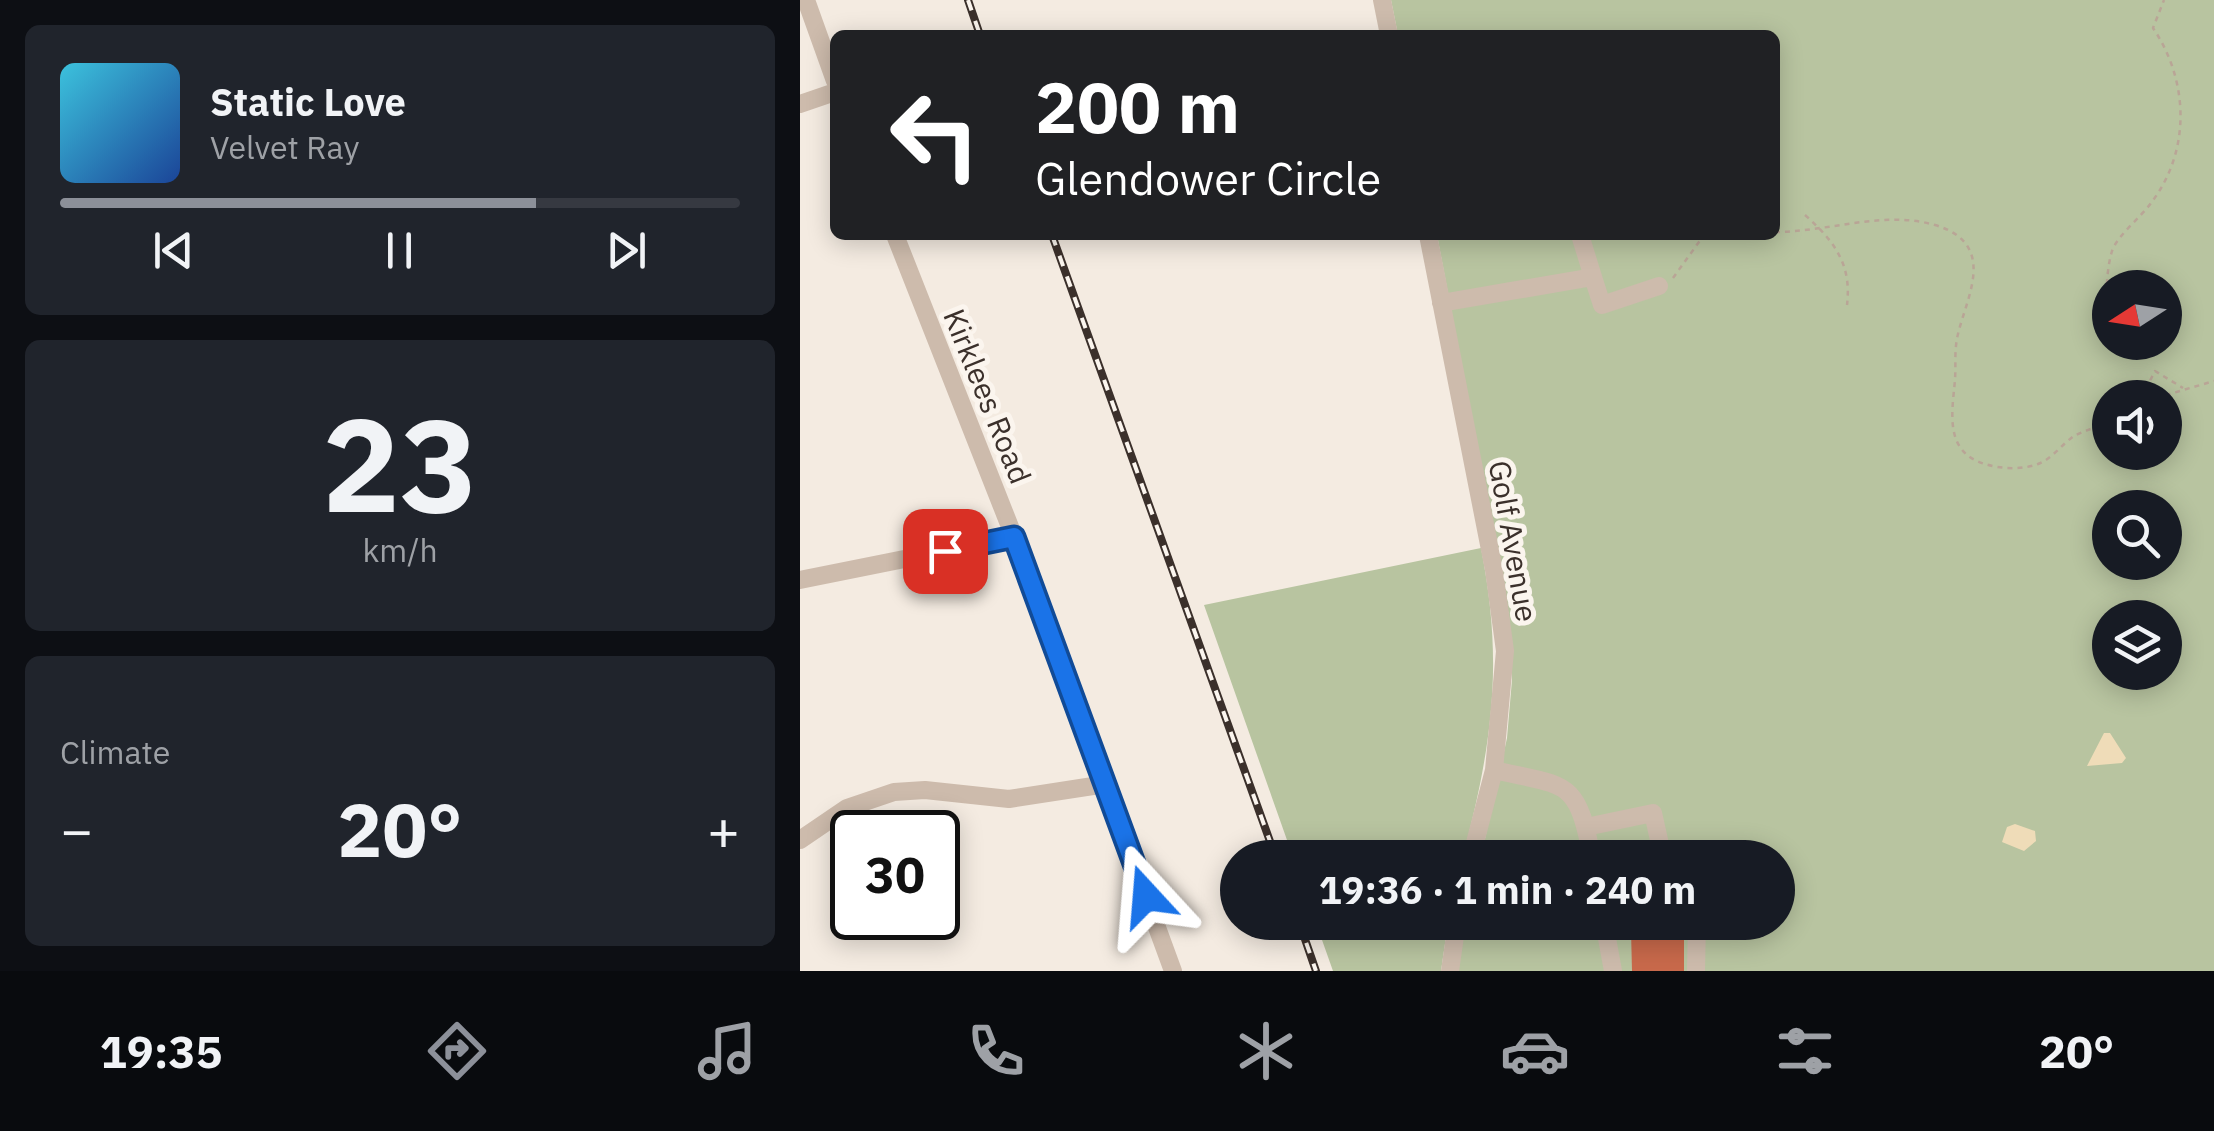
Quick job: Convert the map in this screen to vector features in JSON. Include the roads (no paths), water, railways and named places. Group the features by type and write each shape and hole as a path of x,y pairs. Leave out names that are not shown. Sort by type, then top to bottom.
{"street":[{"path":"806,0 830,68"},
{"path":"1382,0 1387,30"},
{"path":"800,104 830,94"},
{"name":"Kirklees Road","path":"897,240 1014,537 1173,971"},
{"name":"Golf Avenue","path":"1429,240 1501,616 1505,686 1494,770 1476,840"},
{"path":"1582,240 1602,305 1659,286"},
{"path":"1442,302 1594,277"},
{"path":"800,580 1014,537"},
{"path":"1494,770 1568,789 1589,840"},
{"path":"800,840 847,808 894,792 925,790 1009,799 1106,784"},
{"path":"1586,827 1653,813 1658,840"},
{"path":"1450,971 1454,940"},
{"path":"1607,940 1613,971"},
{"path":"1696,940 1696,971"}],"railway":[{"path":"968,0 978,30"},
{"path":"1054,240 1270,840"},
{"path":"1305,940 1316,971"}]}
